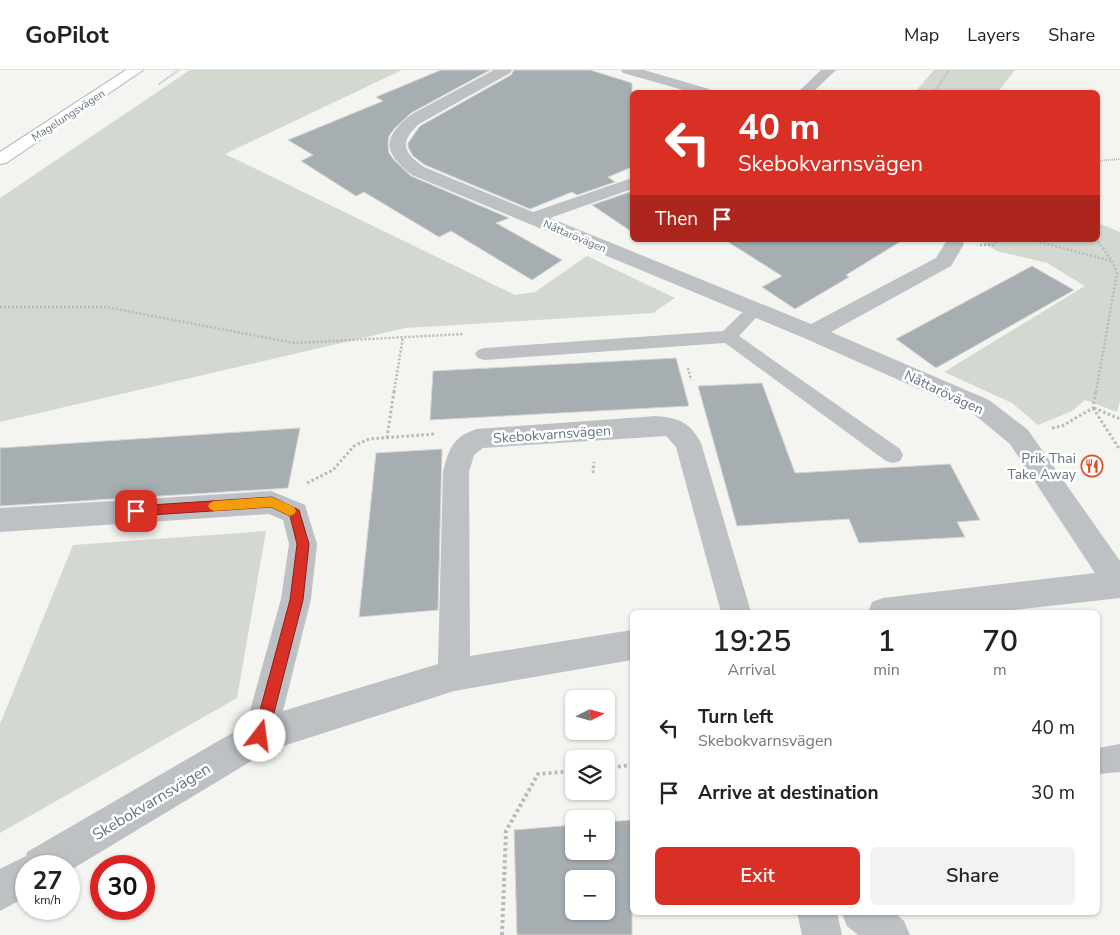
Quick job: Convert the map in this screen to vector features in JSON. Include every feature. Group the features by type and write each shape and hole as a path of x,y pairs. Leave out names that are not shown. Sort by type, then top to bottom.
{"main road":[{"name":"Magelungsvägen","path":"0,159 136,70"}],"street":[{"name":"Nåttarövägen","path":"505,70 418,117 406,127 400,135 397,146 401,157 418,171 812,333 980,406 1019,437 1119,584"},
{"path":"806,90 829,70"},
{"path":"636,71 698,90"},
{"name":"Nåttarövägen","path":"533,218 630,184"},
{"path":"812,333 944,262 954,244"},
{"name":"Skebokvarnsvägen","path":"454,675 456,472 462,450 477,439 656,426 673,428 688,443 735,610"},
{"path":"0,520 272,502 295,513 303,544 296,600 260,736"},
{"path":"901,610 1119,584"},
{"name":"Skebokvarnsvägen","path":"60,855 260,736 454,675 630,646"},
{"path":"0,891 15,882"},
{"path":"817,915 822,935"}],"lane":[{"path":"728,337 755,310"},
{"path":"484,354 728,337 893,455"},
{"path":"1100,761 1120,758"}],"path":[{"path":"935,90 949,70"},
{"path":"1100,161 1120,159"},
{"path":"1040,242 1112,261"},
{"path":"1098,242 1112,261 1117,273 1093,408 1120,450"},
{"path":"0,307 106,306 294,343 472,333"},
{"path":"387,438 403,337"},
{"path":"1093,408 1120,419"},
{"path":"1019,437 1062,426 1093,408"},
{"path":"272,502 333,470 354,446 369,439 449,433 477,439"},
{"path":"615,767 630,765"},
{"path":"502,935 506,831 538,774 565,772"}],"shaded area":[{"path":"190,70 402,70 225,154 515,295 535,292 587,256 675,298 653,313 406,328 0,422 0,198"},
{"path":"934,70 1015,70 1000,90 917,90"},
{"path":"1100,224 1120,232 1120,401 1117,412 1085,400 1072,411 1038,425 1012,403 944,372 1085,286 1047,263 997,251 981,242 1100,242"},
{"path":"266,531 237,698 0,833 0,724 73,545"}],"building":[{"path":"441,70 490,70 411,113 389,136 389,153 411,176 509,218 496,223 562,260 532,280 451,231 439,237 364,192 356,196 301,161 313,155 288,140 383,101 376,97"},
{"path":"514,70 590,70 632,83 632,90 630,90 630,168 608,177 615,182 577,195 572,192 530,209 425,165 413,156 408,143 420,126 511,75"},
{"path":"630,192 630,231 592,205"},
{"path":"728,242 900,242 846,275 849,277 795,309 762,287 782,276"},
{"path":"1032,266 1074,290 936,368 896,339"},
{"path":"676,358 689,406 430,420 433,371"},
{"path":"762,383 795,473 950,464 980,520 957,522 965,537 859,543 849,519 737,526 698,386"},
{"path":"300,428 288,488 0,506 0,448"},
{"path":"442,449 438,610 359,617 376,453"},
{"path":"630,820 630,915 632,915 632,935 517,935 514,830 565,826 565,860 615,860 615,821"}],"slow traffic":[{"path":"214,506 272,502 290,511"}],"place":[{"name":"Prik Thai Take Away","path":"1092,466"}],"route":[{"path":"136,511 272,502 295,513 303,544 296,600 260,736"}]}
